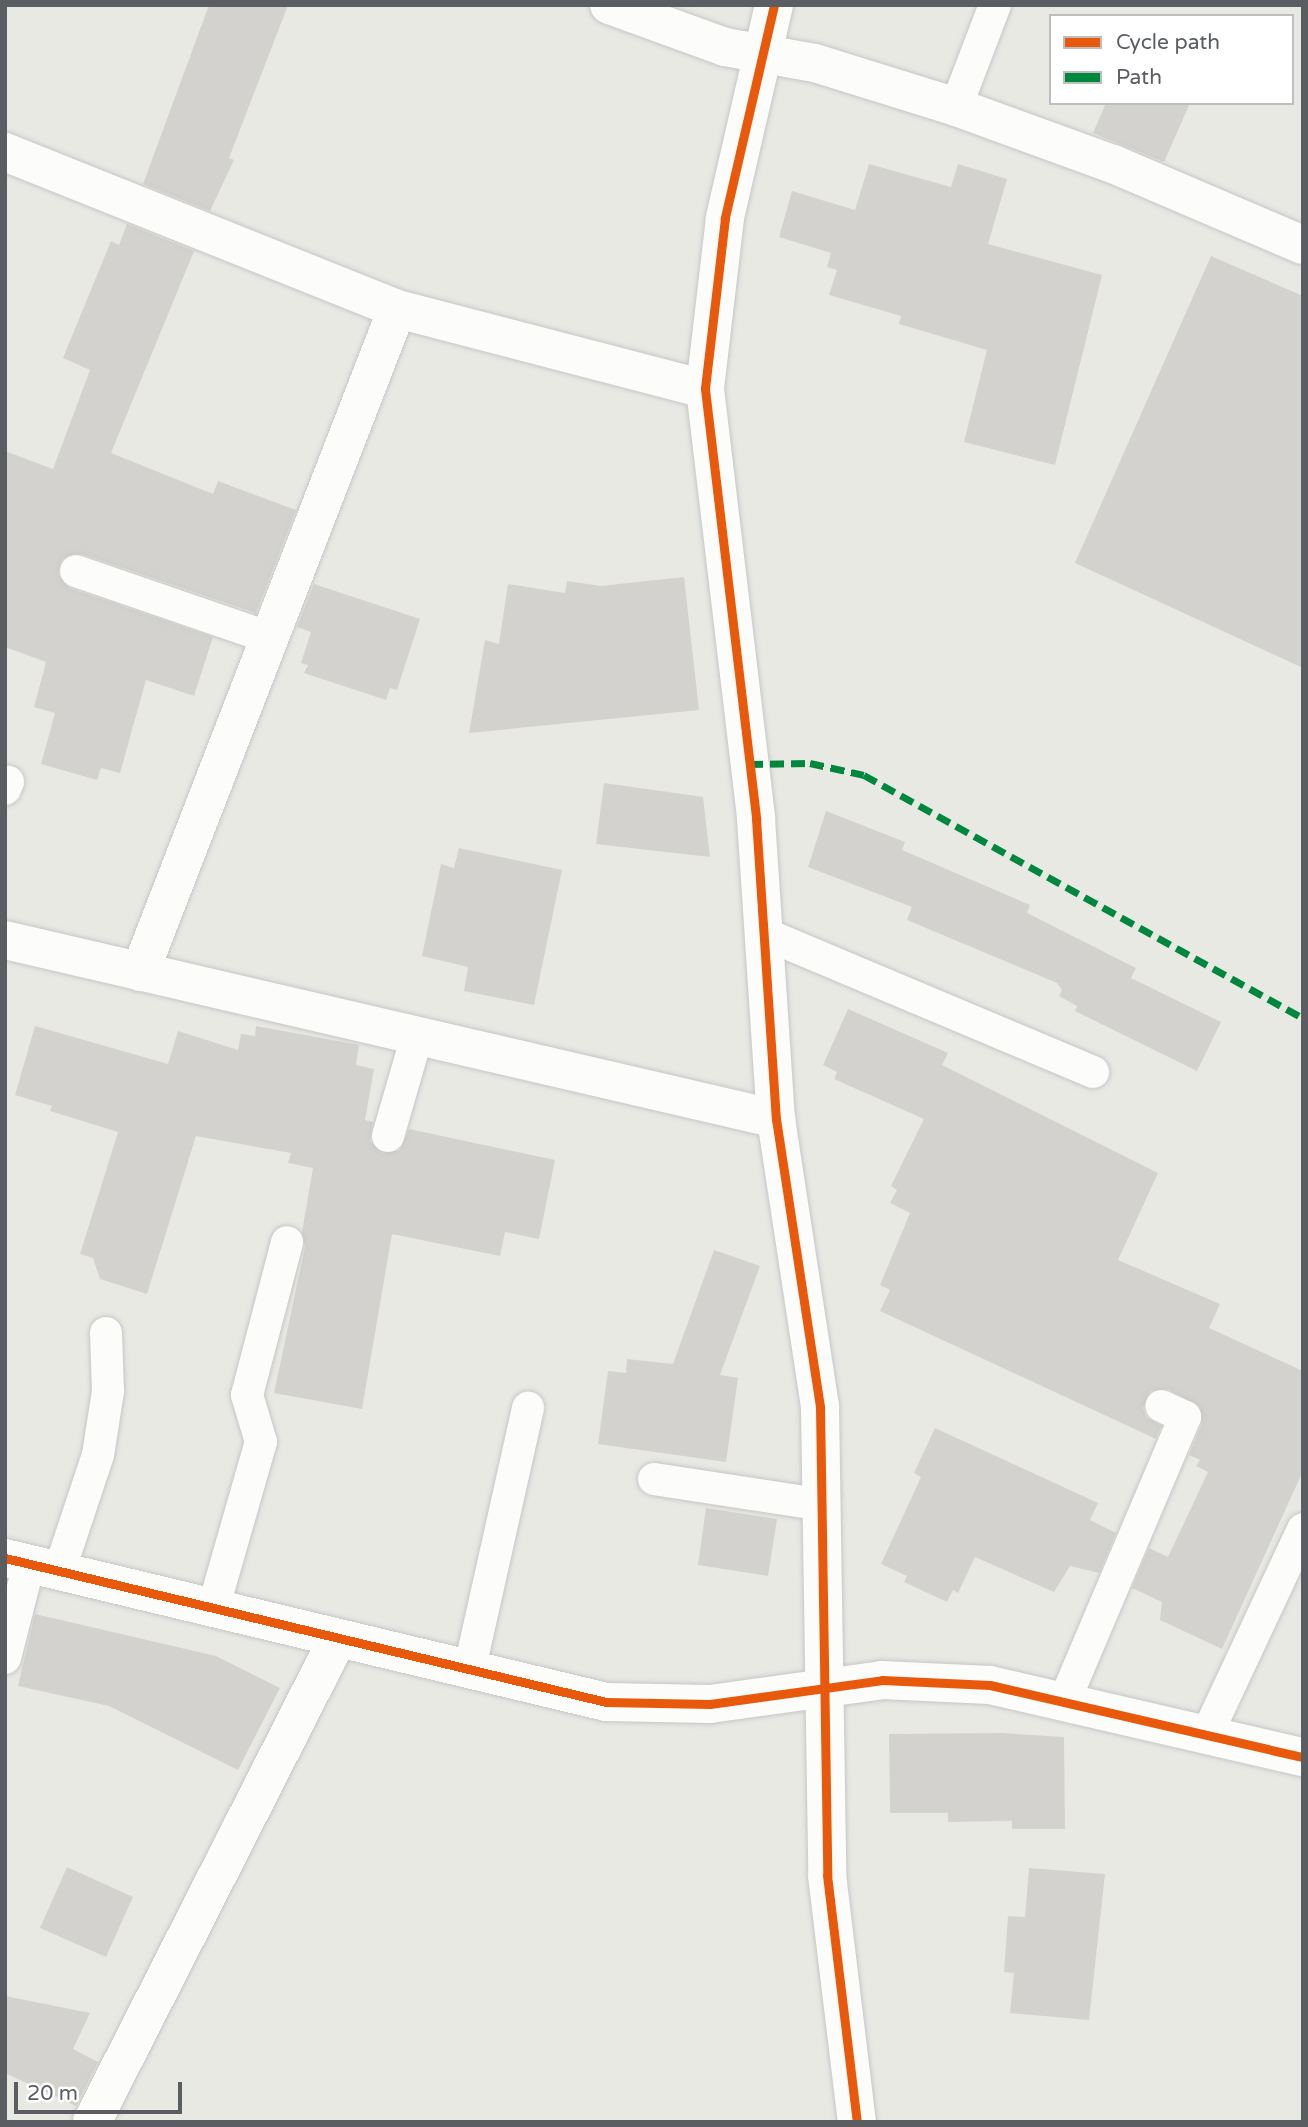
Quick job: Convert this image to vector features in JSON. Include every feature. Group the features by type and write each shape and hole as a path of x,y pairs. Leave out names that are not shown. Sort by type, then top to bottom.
{"street":[{"path":"609,5 725,47 815,63 956,107 1113,164 1303,245"},
{"path":"774,5 725,218 705,389 756,819 776,1119 820,1407 824,1505 827,1875 858,2122"},
{"path":"5,152 397,309 705,389"},
{"path":"139,971 397,309"},
{"path":"5,940 776,1119"},
{"path":"32,1564 469,1672 606,1702 710,1704 825,1691 882,1680 990,1685 1208,1732 1303,1756"},
{"path":"92,2122 337,1640"}],"lane":[{"path":"956,107 995,5"},
{"path":"76,571 268,637"},
{"path":"765,934 1093,1072"},
{"path":"388,1136 417,1036"},
{"path":"213,1609 261,1442 247,1395 288,1242"},
{"path":"5,1658 32,1564 98,1455 108,1391 106,1333"},
{"path":"1064,1702 1185,1417 1161,1406"},
{"path":"469,1672 528,1407"},
{"path":"654,1479 824,1505"},
{"path":"1208,1732 1303,1529"}],"building":[{"path":"209,5 288,5 229,158 234,160 210,211 143,184"},
{"path":"1105,105 1189,105 1164,162 1093,133"},
{"path":"869,164 951,187 958,164 1007,179 988,244 1102,275 1055,465 964,442 987,350 899,324 901,316 829,295 837,270 827,267 831,253 779,237 792,191 855,210"},
{"path":"127,224 194,251 111,453 213,494 218,481 296,510 256,613 82,554 63,558 58,574 69,588 213,637 194,696 146,680 120,773 101,768 97,780 41,764 55,713 34,707 46,662 5,647 5,451 53,469 90,370 63,358 111,241 119,245"},
{"path":"1211,256 1303,296 1303,668 1075,563"},
{"path":"684,577 699,710 469,733 485,640 499,644 508,584 565,593 567,581 601,586"},
{"path":"314,584 420,619 397,690 390,688 386,700 304,673 308,665 301,663 311,632 297,627"},
{"path":"604,783 703,797 710,857 596,844"},
{"path":"826,811 905,842 902,850 1030,905 1027,913 1136,968 1131,978 1221,1022 1197,1071 1075,1011 1077,1006 1059,996 1062,990 1057,983 907,920 912,907 808,867"},
{"path":"459,848 562,870 534,1005 464,991 468,967 422,956 441,864 454,868"},
{"path":"848,1009 948,1053 942,1065 1158,1173 1118,1260 1220,1304 1209,1328 1303,1371 1303,1471 1222,1649 1160,1620 1162,1602 1132,1588 1149,1548 1168,1557 1208,1472 1196,1466 1200,1460 1189,1455 1202,1424 1199,1406 1168,1389 1150,1391 1143,1408 1146,1417 1161,1426 1156,1439 880,1311 890,1290 880,1285 910,1213 890,1203 897,1190 891,1186 924,1119 834,1079 837,1072 823,1065"},
{"path":"35,1026 168,1064 178,1031 238,1050 241,1034 255,1036 256,1026 359,1045 356,1065 374,1069 365,1120 373,1122 370,1141 382,1153 400,1150 409,1129 555,1160 539,1239 505,1232 500,1256 392,1234 362,1409 274,1393 305,1247 302,1232 313,1168 288,1163 291,1153 196,1136 147,1294 100,1279 93,1258 80,1254 118,1132 50,1111 52,1106 15,1095"},
{"path":"714,1250 760,1266 720,1375 738,1378 726,1462 598,1444 608,1371 626,1373 627,1359 673,1364"},
{"path":"935,1428 1098,1503 1090,1520 1116,1533 1099,1573 1070,1566 1054,1592 975,1557 958,1593 953,1590 947,1602 904,1582 907,1576 881,1564 921,1477 914,1473"},
{"path":"706,1508 777,1519 768,1576 698,1565"},
{"path":"35,1614 216,1656 280,1688 238,1770 109,1706 18,1686"},
{"path":"1002,1733 1064,1737 1065,1829 1012,1829 1012,1821 948,1822 948,1813 890,1813 889,1734"},
{"path":"67,1867 133,1897 106,1957 40,1928"},
{"path":"1029,1868 1105,1874 1089,2020 1010,2013 1014,1973 1004,1972 1008,1916 1025,1917"},
{"path":"5,1996 90,2013 73,2049 98,2062 76,2106 5,2073"}],"marked path":[{"path":"749,764 810,763 864,775 1303,1018"}],"cycle path":[{"path":"774,5 725,218 705,389 756,819 776,1119 820,1407 827,1875 857,2122"},
{"path":"5,1558 606,1702 710,1704 882,1680 990,1685 1303,1757"}]}
